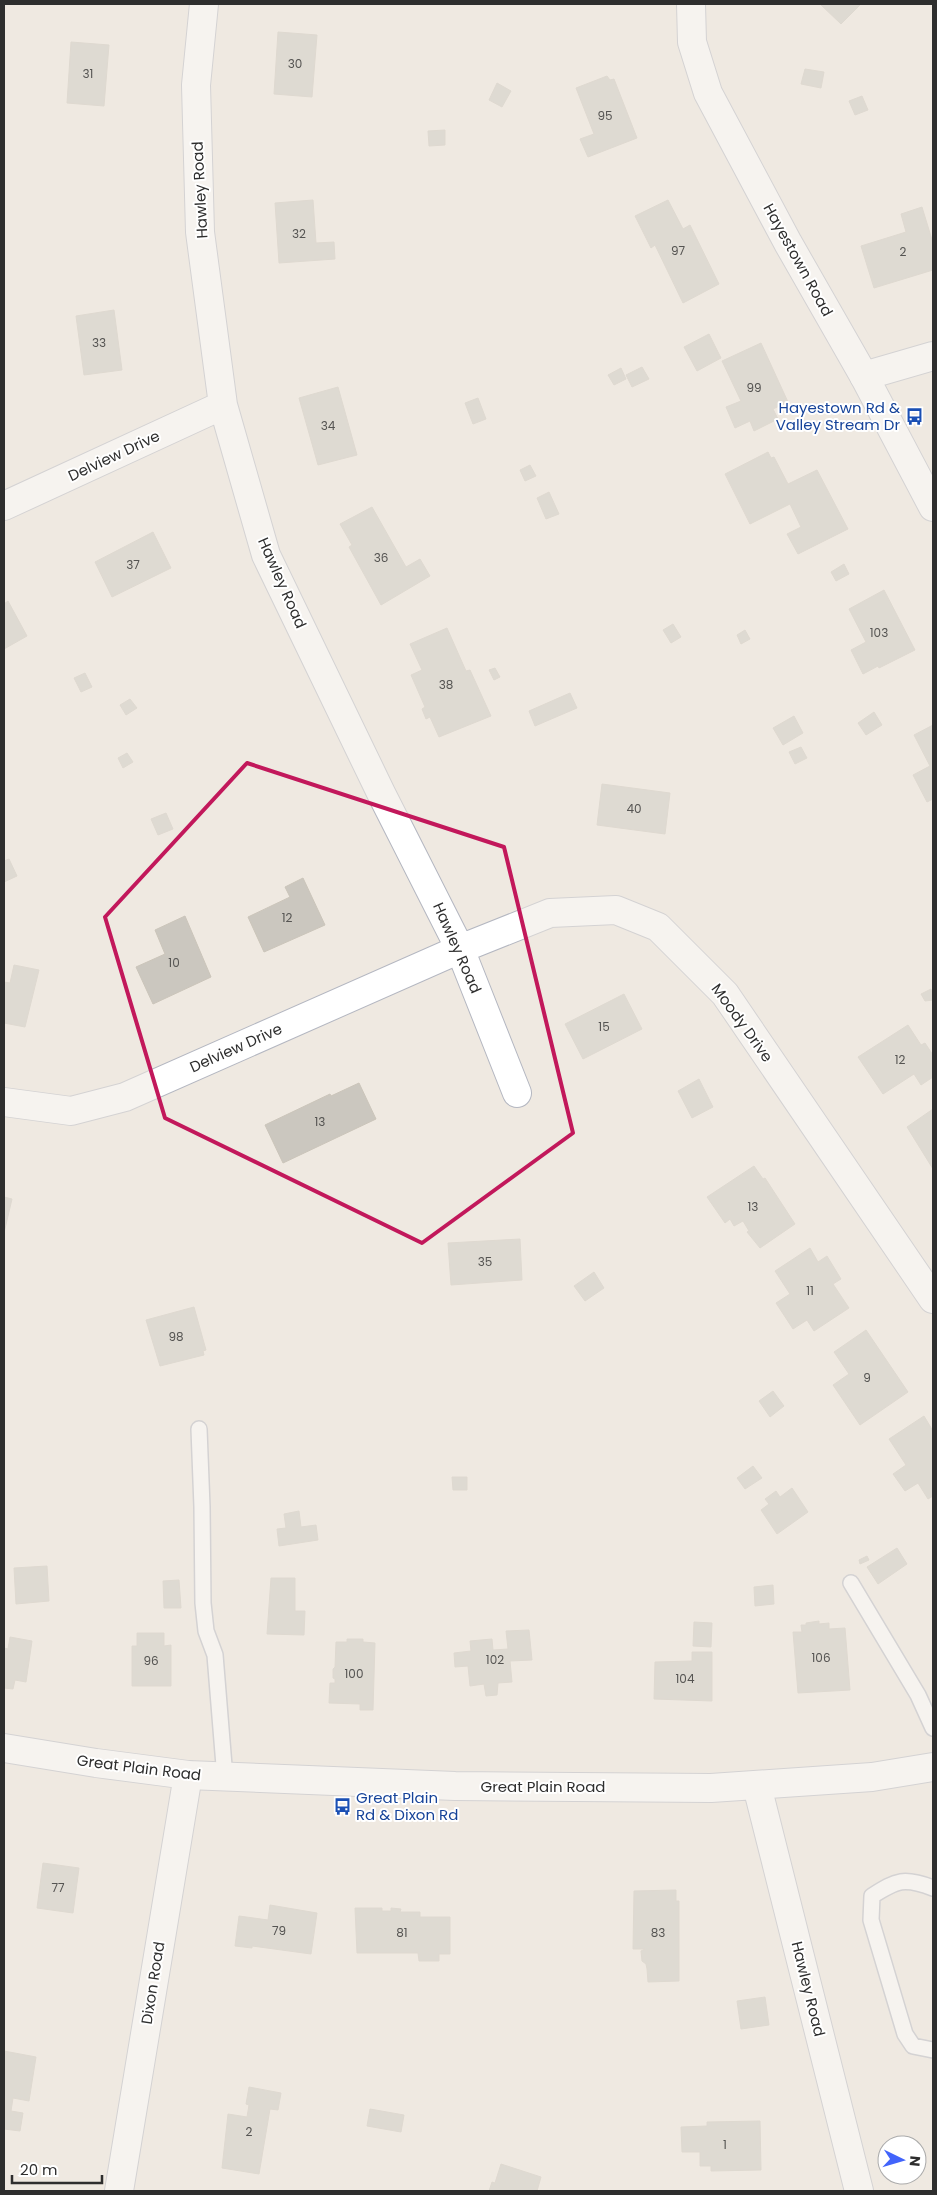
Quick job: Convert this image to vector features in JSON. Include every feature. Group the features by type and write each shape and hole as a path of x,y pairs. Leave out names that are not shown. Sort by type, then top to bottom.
{"street":[{"name":"Hawley Road","path":"204,4 196,85 200,232 224,405 266,555 380,793 460,949 517,1093"},
{"name":"Hayestown Road","path":"691,4 692,42 708,92 788,243 864,376 933,507"},
{"path":"864,376 933,356"},
{"name":"Delview Drive","path":"4,506 224,405"},
{"name":"Moody Drive","path":"460,949 550,913 616,910 658,927 725,994 933,1299"},
{"name":"Delview Drive","path":"4,1102 71,1112 124,1097 460,949"},
{"name":"Great Plain Road","path":"4,1748 188,1775 455,1786 711,1788 872,1777 933,1768"},
{"name":"Dixon Road","path":"119,2191 188,1775"},
{"name":"Hawley Road","path":"757,1786 859,2191"}],"lane":[{"path":"199,1429 203,1603 206,1631 215,1655 225,1778"},
{"path":"851,1583 918,1695 933,1728"},
{"path":"933,1888 916,1882 894,1882 872,1896 871,1920 905,2034 913,2046 933,2050"}],"highlighted area":[{"path":"247,763 504,847 573,1133 422,1243 165,1118 105,917"}],"building":[{"path":"820,4 861,4 841,24"},
{"path":"278,32 317,35 312,97 274,94"},
{"path":"71,42 109,45 104,106 67,103"},
{"path":"805,69 824,72 821,88 801,84"},
{"path":"607,76 610,80 614,79 637,138 588,157 580,139 594,134 576,88"},
{"path":"497,83 511,91 502,107 489,100"},
{"path":"862,96 868,110 855,115 849,101"},
{"path":"445,130 445,145 429,146 428,131"},
{"path":"313,200 316,243 334,242 335,259 279,263 275,203"},
{"path":"668,200 683,229 690,225 719,284 683,303 655,245 651,248 635,216"},
{"path":"922,207 933,243 933,270 874,288 861,246 906,232 901,214"},
{"path":"114,310 122,370 84,375 76,316"},
{"path":"709,334 721,358 697,371 684,347"},
{"path":"761,343 788,402 773,409 778,419 754,431 750,421 735,428 726,407 741,401 722,361"},
{"path":"642,367 649,379 632,387 626,375"},
{"path":"621,368 626,379 614,385 608,375"},
{"path":"338,387 357,455 318,465 299,398"},
{"path":"478,398 486,419 473,424 465,403"},
{"path":"768,452 771,458 774,457 788,484 817,470 848,529 798,554 787,534 801,527 790,504 750,524 725,474"},
{"path":"530,465 536,476 525,481 520,470"},
{"path":"549,492 559,514 546,519 537,498"},
{"path":"372,507 406,567 420,559 430,576 381,605 349,547 352,545 340,524"},
{"path":"153,532 171,568 112,597 95,562"},
{"path":"844,564 849,574 836,581 831,572"},
{"path":"884,590 915,650 863,674 851,650 866,642 849,609"},
{"path":"8,601 27,636 4,649 4,604"},
{"path":"673,624 681,637 671,643 663,630"},
{"path":"447,628 466,671 470,670 491,716 439,737 430,717 426,719 422,709 425,707 411,675 422,670 410,644"},
{"path":"745,630 750,639 741,644 737,635"},
{"path":"495,668 500,677 494,680 489,670"},
{"path":"85,673 92,687 81,692 74,678"},
{"path":"570,693 577,708 535,726 529,711"},
{"path":"130,699 137,708 126,715 120,705"},
{"path":"874,712 882,725 866,735 858,723"},
{"path":"794,716 803,733 783,745 773,728"},
{"path":"933,725 933,799 927,802 913,775 930,766 914,735"},
{"path":"801,747 807,758 795,764 789,752"},
{"path":"127,753 133,762 123,768 118,758"},
{"path":"602,784 670,793 665,834 597,825"},
{"path":"166,813 173,829 158,835 151,819"},
{"path":"9,859 17,876 4,882 4,861"},
{"path":"303,878 325,925 264,952 248,917 290,897 285,887"},
{"path":"185,916 211,977 153,1004 136,967 165,954 155,930"},
{"path":"14,965 39,970 25,1027 4,1023 4,982 10,983"},
{"path":"931,989 933,1000 925,1001 921,994"},
{"path":"624,994 642,1029 583,1059 565,1024"},
{"path":"908,1025 921,1045 925,1043 933,1055 933,1077 921,1085 914,1074 883,1094 858,1057"},
{"path":"699,1079 713,1107 692,1118 678,1091"},
{"path":"359,1083 376,1119 283,1163 265,1125 330,1094 331,1096"},
{"path":"933,1109 933,1169 907,1127"},
{"path":"754,1166 763,1179 765,1178 795,1224 760,1248 747,1232 749,1231 743,1221 734,1226 730,1219 725,1223 707,1197"},
{"path":"4,1197 12,1199 4,1233"},
{"path":"520,1239 522,1280 451,1285 448,1243"},
{"path":"810,1248 818,1262 827,1256 841,1279 833,1284 849,1308 814,1331 807,1320 793,1329 776,1303 790,1294 775,1271"},
{"path":"594,1272 604,1288 585,1301 574,1286"},
{"path":"194,1307 206,1350 203,1351 204,1355 160,1366 146,1320"},
{"path":"866,1330 908,1392 860,1425 833,1385 849,1374 834,1352"},
{"path":"773,1391 784,1406 770,1417 759,1401"},
{"path":"924,1416 933,1431 933,1496 928,1499 918,1483 905,1491 893,1474 906,1465 889,1439"},
{"path":"753,1466 762,1478 745,1489 737,1478"},
{"path":"452,1477 467,1477 467,1490 453,1490"},
{"path":"792,1488 808,1512 777,1534 761,1510 769,1504 765,1499 776,1491 780,1497"},
{"path":"299,1511 301,1527 316,1525 318,1540 279,1546 277,1529 286,1528 284,1514"},
{"path":"897,1548 907,1564 878,1584 867,1567"},
{"path":"867,1556 869,1560 860,1564 859,1560"},
{"path":"47,1566 49,1601 16,1604 14,1568"},
{"path":"271,1578 295,1578 295,1611 305,1611 304,1635 267,1634"},
{"path":"179,1580 181,1608 164,1608 163,1581"},
{"path":"773,1585 774,1604 755,1606 754,1587"},
{"path":"819,1621 819,1624 829,1623 829,1629 845,1628 850,1690 798,1693 793,1632 802,1632 801,1625"},
{"path":"694,1622 712,1623 711,1647 693,1646"},
{"path":"529,1630 532,1660 510,1661 512,1682 498,1683 497,1695 486,1696 484,1684 470,1686 468,1666 455,1667 454,1653 471,1651 470,1641 492,1639 493,1650 508,1649 506,1631"},
{"path":"137,1633 164,1633 164,1646 171,1645 171,1686 132,1686 132,1646 137,1646"},
{"path":"10,1637 32,1641 26,1682 15,1680 13,1689 4,1688 4,1648 8,1649"},
{"path":"347,1639 363,1639 363,1642 375,1643 373,1710 360,1710 360,1704 329,1703 330,1683 335,1683 333,1669 335,1667 336,1642 347,1642"},
{"path":"692,1652 712,1652 712,1701 654,1699 655,1662 692,1661"},
{"path":"43,1863 79,1868 73,1913 37,1908"},
{"path":"676,1890 676,1901 679,1901 679,1981 648,1982 646,1964 642,1961 641,1951 645,1949 633,1949 634,1891"},
{"path":"270,1905 317,1913 311,1954 252,1946 252,1948 235,1946 239,1916 268,1920"},
{"path":"355,1908 382,1908 382,1911 391,1911 391,1908 401,1909 400,1912 420,1912 420,1917 450,1917 450,1954 439,1954 439,1961 419,1961 418,1953 357,1953"},
{"path":"765,1997 769,2025 741,2029 737,2001"},
{"path":"4,2051 36,2057 29,2101 13,2098 11,2111 23,2113 20,2131 4,2129"},
{"path":"249,2087 281,2093 278,2110 270,2109 259,2174 222,2168 228,2114 247,2117 249,2105 246,2104"},
{"path":"370,2109 404,2115 401,2132 367,2126"},
{"path":"760,2121 761,2170 711,2171 711,2166 700,2166 700,2152 682,2152 681,2127 707,2126 707,2122"},
{"path":"501,2164 541,2177 537,2191 489,2191 492,2182 495,2183"}],"place":[{"name":"Hayestown Rd & Valley Stream Dr","path":"914,417"},
{"name":"Great Plain Rd & Dixon Rd","path":"342,1807"}]}
